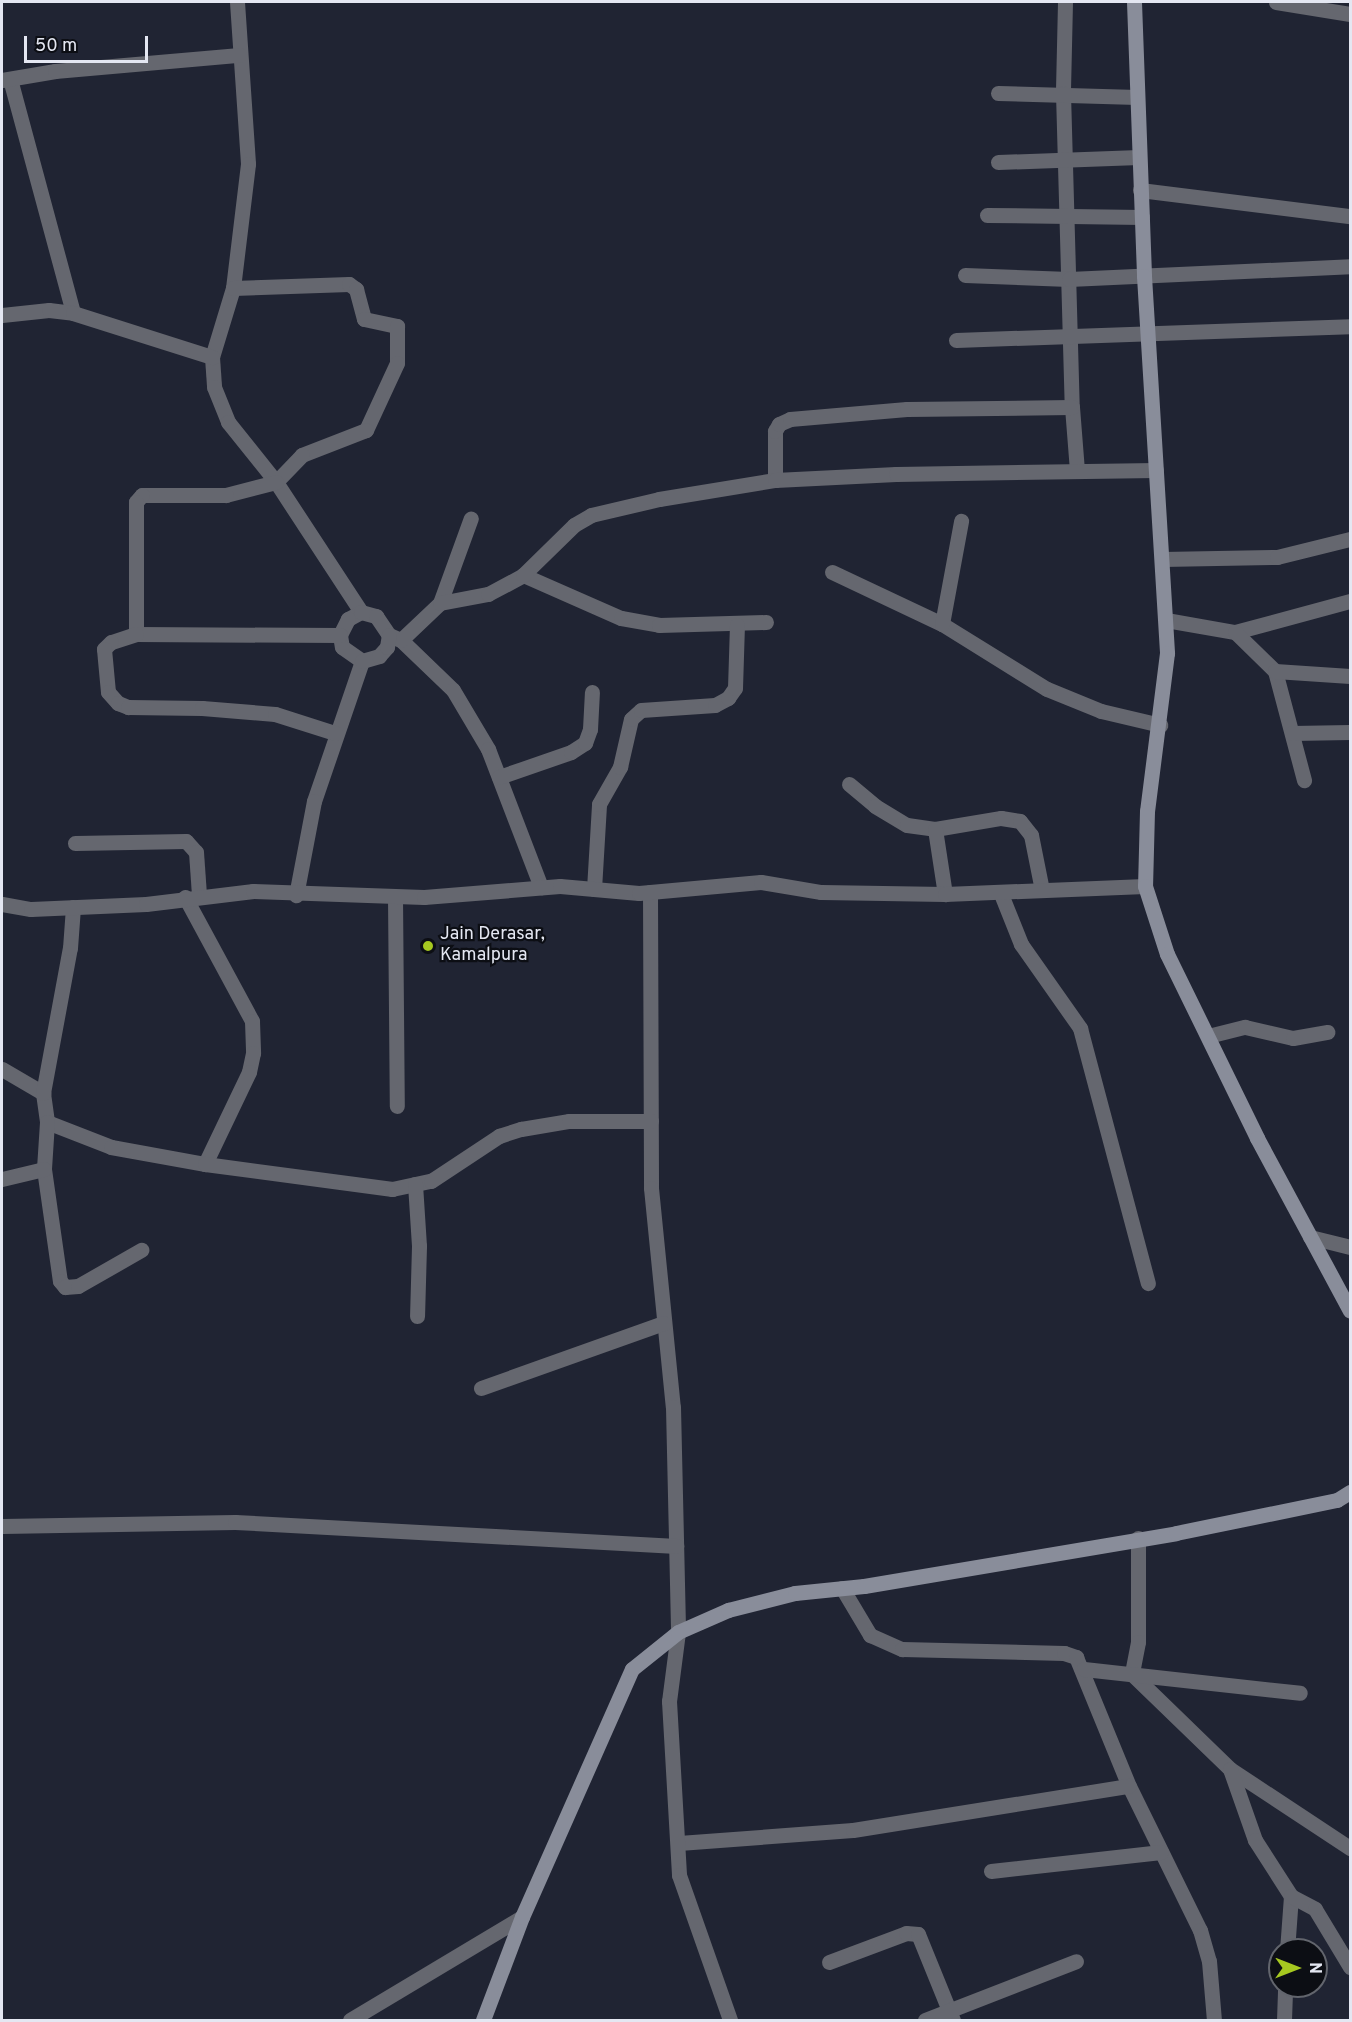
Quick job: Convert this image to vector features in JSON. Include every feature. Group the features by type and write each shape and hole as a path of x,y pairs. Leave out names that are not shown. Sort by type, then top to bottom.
{"main road":[{"path":"1134,2 1144,276 1167,653 1160,724 1147,811 1145,886 1167,954 1310,1237 1350,1311"},
{"path":"483,2020 522,1917 632,1669 678,1632 728,1610 795,1593 842,1588 1138,1538 1337,1500 1350,1492"}],"street":[{"path":"237,2 238,55 248,164 233,288 212,357 214,387 228,422 276,482 361,612 376,616 395,637 453,690 488,749 541,887"},
{"path":"1065,2 1063,93 1072,407 1077,471"},
{"path":"1276,2 1350,14"},
{"path":"73,313 6,79 238,55"},
{"path":"998,93 1063,93 1137,97"},
{"path":"998,162 1139,157"},
{"path":"1140,190 1350,216"},
{"path":"987,215 1142,217"},
{"path":"965,274 1069,279 1350,266"},
{"path":"136,634 136,502 142,495 226,495 276,482 302,455 366,430 397,363 400,334 397,326 364,319 356,290 349,284 233,288"},
{"path":"2,315 49,310 73,313 212,357"},
{"path":"956,340 1070,338 1350,326"},
{"path":"775,480 775,431 779,424 790,419 907,409 1072,407"},
{"path":"362,661 379,656 395,637 440,603 488,594 523,575 574,525 591,515 659,499 775,480 1156,470"},
{"path":"440,603 471,518"},
{"path":"942,624 961,521"},
{"path":"1162,559 1277,557 1350,539"},
{"path":"832,572 942,624 1047,689 1101,711 1160,724"},
{"path":"523,575 621,618 659,625 737,625 766,622"},
{"path":"1166,620 1235,632 1350,601"},
{"path":"361,612 348,619 340,635 342,647 362,661"},
{"path":"594,889 599,804 620,767 631,719 641,710 715,705 728,698 735,688 737,625"},
{"path":"1235,632 1275,671 1304,780"},
{"path":"335,734 275,714 202,708 128,707 118,703 108,692 104,649 111,642 136,634 340,635"},
{"path":"296,895 314,801 335,734 362,661"},
{"path":"1275,671 1350,676"},
{"path":"499,777 571,752 585,743 590,729 592,692"},
{"path":"1292,733 1350,732"},
{"path":"849,784 893,819 935,829 1002,818 1020,821 1031,835 1042,890"},
{"path":"935,829 945,894"},
{"path":"75,843 186,841 196,852 192,896 252,1021 254,1053 249,1072 205,1164"},
{"path":"2,904 31,909 146,904 192,896 253,891 296,895 395,897 541,887 650,892 761,882 820,892 945,894 1001,894 1145,886"},
{"path":"650,892 651,1188 676,1459 678,1632 669,1701 679,1843 679,1875 730,2020"},
{"path":"1001,894 1021,944 1080,1028 1148,1282"},
{"path":"395,897 397,1106"},
{"path":"73,906 70,948 43,1093 47,1122 44,1169 60,1281 65,1287 78,1286 141,1250"},
{"path":"1208,1036 1245,1027 1293,1038 1327,1032"},
{"path":"2,1069 43,1093"},
{"path":"47,1122 111,1147 205,1164 392,1189 431,1181 499,1136 521,1129 570,1121 651,1121"},
{"path":"2,1179 44,1169"},
{"path":"415,1184 419,1236 417,1316"},
{"path":"1310,1237 1350,1247"},
{"path":"481,1389 664,1323"},
{"path":"2,1526 235,1522 676,1546"},
{"path":"1132,1674 1138,1642 1138,1538"},
{"path":"842,1588 870,1635 902,1650 1064,1653 1076,1657 1083,1668 1129,1786 1200,1930 1209,1961 1214,2020"},
{"path":"1083,1668 1300,1693"},
{"path":"1132,1674 1230,1769 1350,1848"},
{"path":"1230,1769 1255,1840 1291,1896 1315,1909 1350,1967"},
{"path":"679,1843 853,1830 1129,1786"},
{"path":"991,1871 1161,1852"},
{"path":"1288,1938 1291,1896"},
{"path":"350,2020 522,1917"},
{"path":"829,1962 906,1933 918,1934 951,2016"},
{"path":"925,2020 951,2016 1076,1961"},
{"path":"1284,2020 1285,1998"}],"place":[{"name":"Jain Derasar, Kamalpura","path":"428,946"}]}
